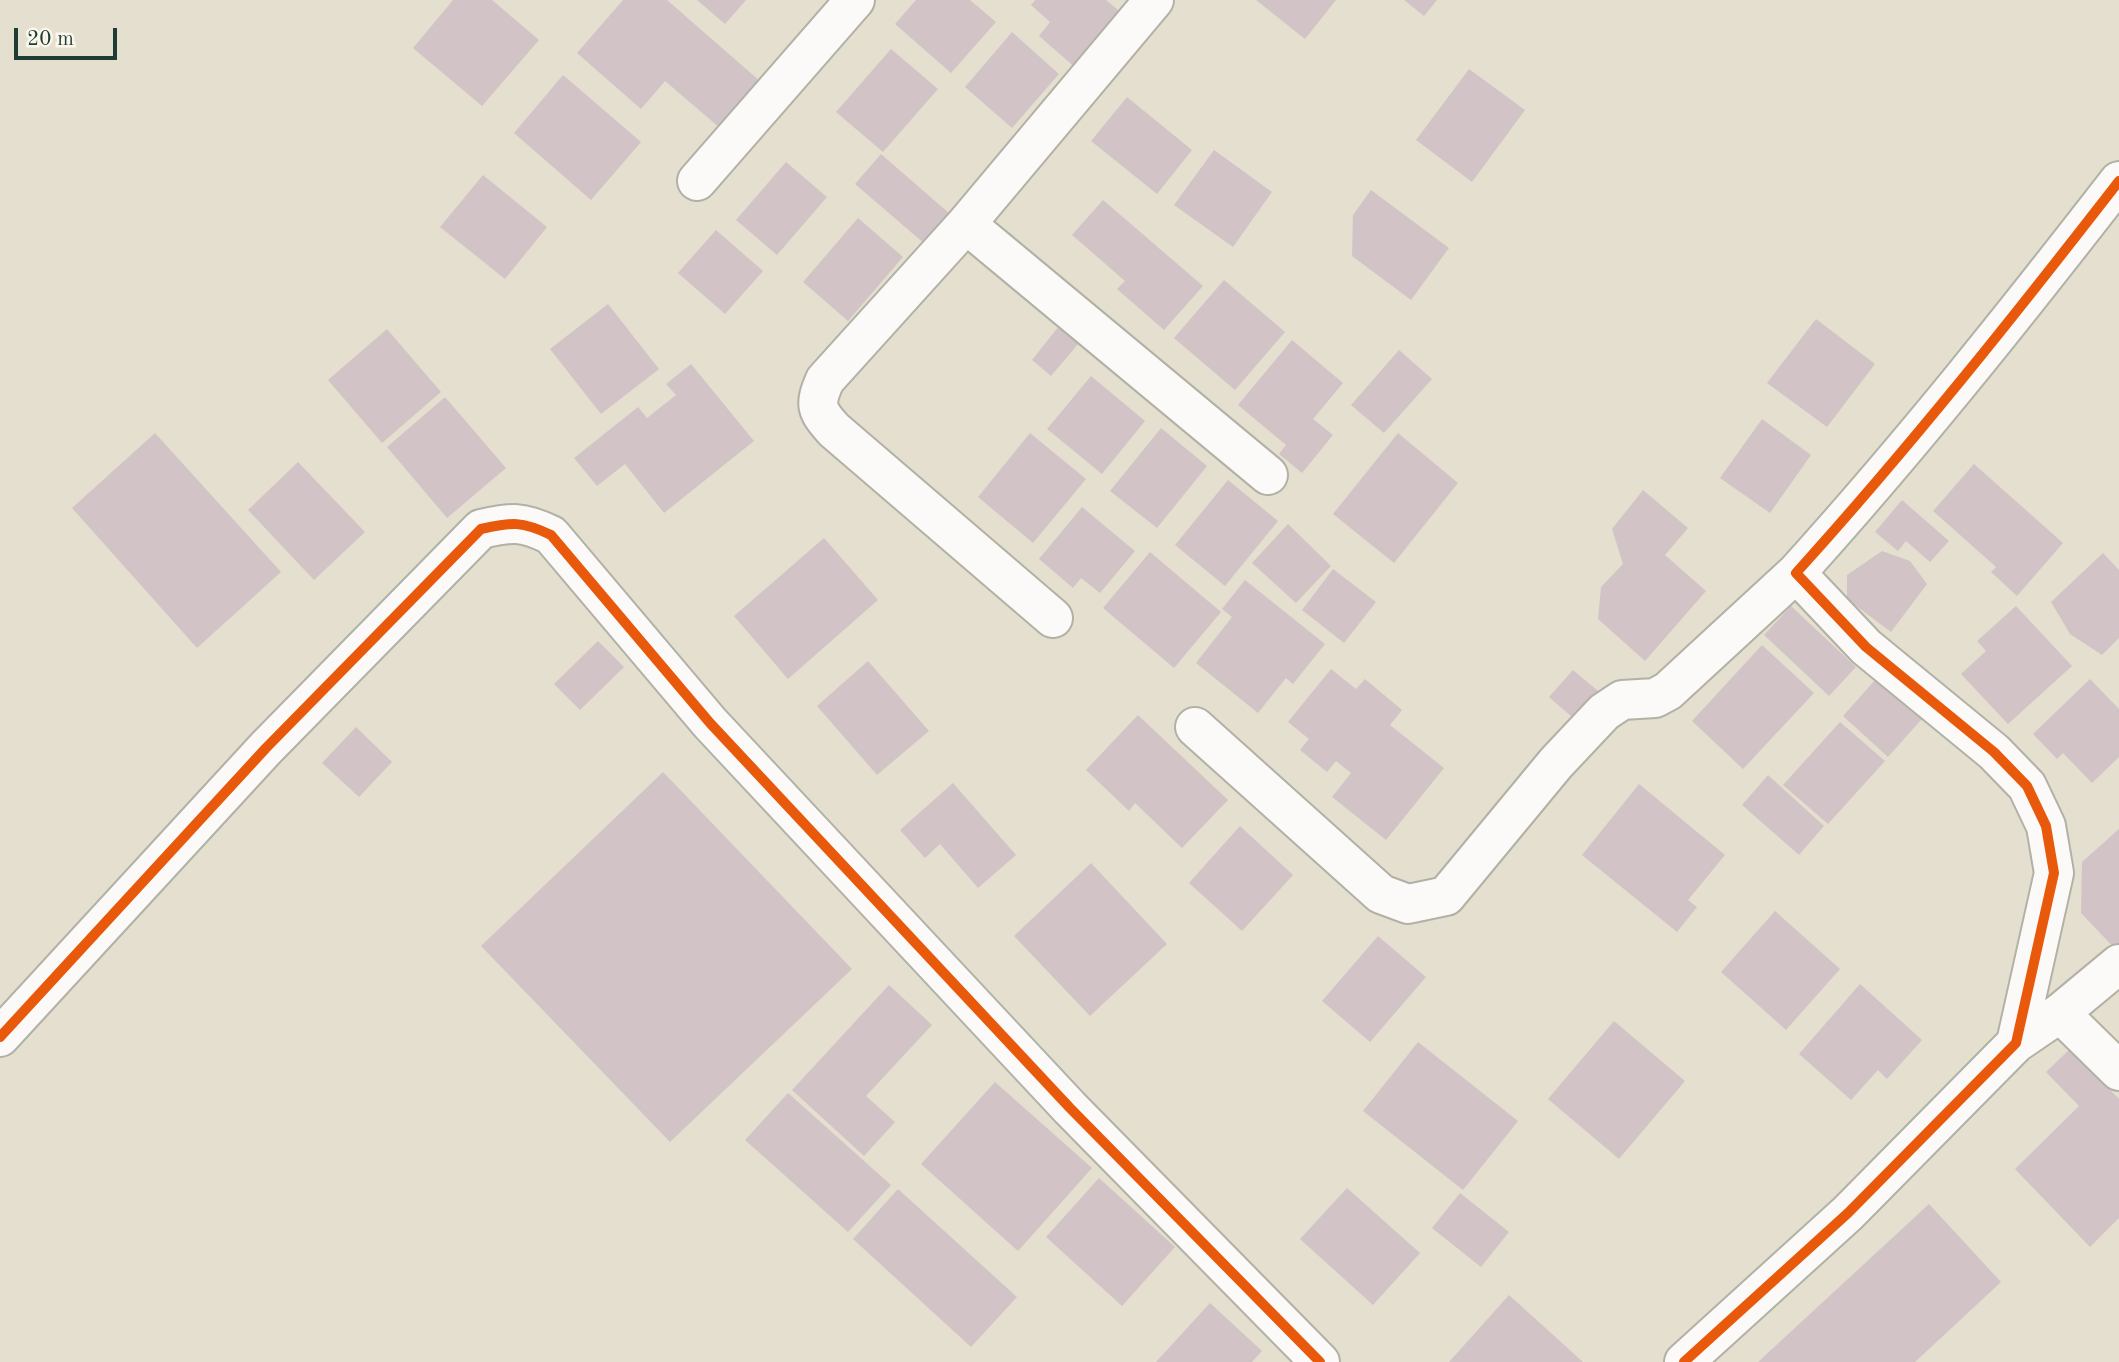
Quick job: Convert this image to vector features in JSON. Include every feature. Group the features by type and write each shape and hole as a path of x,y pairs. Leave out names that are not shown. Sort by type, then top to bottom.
{"street":[{"path":"696,181 855,0"},
{"path":"1053,618 834,430 820,414 816,399 825,380 966,224 1154,0"},
{"path":"1195,727 1381,894 1408,904 1446,896 1556,763 1604,712 1622,700 1655,698 1668,691 1796,572 1870,492 1973,367 2119,181"},
{"path":"966,224 1268,475"},
{"path":"0,1037 266,748 481,529 511,522 530,525 551,535 710,723 1070,1108 1320,1362"},
{"path":"1796,572 1866,647 1994,752 2027,786 2046,826 2054,873 2016,1043"},
{"path":"1684,1362 1848,1213 2016,1043 2060,1013 2119,964"},
{"path":"2060,1013 2119,1071"}],"building":[{"path":"453,0 492,0 539,40 482,106 413,48"},
{"path":"623,0 667,0 761,82 720,128 665,81 641,109 577,53"},
{"path":"697,0 746,0 725,24"},
{"path":"916,0 970,0 996,22 951,73 895,24"},
{"path":"1035,0 1106,0 1124,15 1077,69 1039,36 1050,22 1031,5"},
{"path":"1256,0 1336,0 1305,39"},
{"path":"1404,0 1437,0 1424,16"},
{"path":"1012,32 1059,74 1012,128 965,87"},
{"path":"891,49 938,89 883,152 836,112"},
{"path":"1469,69 1525,110 1472,182 1416,140"},
{"path":"563,75 641,142 591,200 514,133"},
{"path":"1127,97 1192,150 1157,194 1091,141"},
{"path":"1214,150 1272,192 1233,247 1174,205"},
{"path":"881,154 958,221 933,251 855,184"},
{"path":"786,162 827,197 777,255 736,220"},
{"path":"483,175 547,227 505,279 440,227"},
{"path":"1371,190 1449,248 1411,300 1352,256 1353,215"},
{"path":"1103,200 1203,286 1164,330 1117,289 1125,281 1072,235"},
{"path":"858,218 903,257 848,321 803,282"},
{"path":"716,230 763,271 725,314 678,273"},
{"path":"1224,280 1285,332 1235,390 1174,338"},
{"path":"608,304 659,369 601,414 550,349"},
{"path":"1816,319 1875,364 1827,427 1767,383"},
{"path":"1059,326 1079,343 1051,376 1032,360"},
{"path":"387,329 441,392 382,443 328,380"},
{"path":"1292,340 1343,383 1313,419 1333,435 1302,473 1279,454 1286,445 1238,405"},
{"path":"1399,350 1432,379 1384,433 1351,405"},
{"path":"691,364 754,441 664,513 625,464 597,486 574,458 638,407 647,418 676,395 666,384"},
{"path":"1091,376 1145,421 1102,474 1047,429"},
{"path":"445,397 506,468 447,518 387,447"},
{"path":"1762,419 1811,455 1770,513 1720,478"},
{"path":"1161,428 1207,466 1157,528 1110,491"},
{"path":"155,433 281,572 197,648 72,508"},
{"path":"1030,433 1086,479 1033,543 978,497"},
{"path":"1398,433 1458,483 1394,563 1333,514"},
{"path":"298,462 365,532 314,580 248,510"},
{"path":"1974,464 2063,543 2017,596 1991,572 1996,567 1933,511"},
{"path":"1228,480 1278,521 1225,586 1175,545"},
{"path":"1643,490 1688,528 1665,555 1706,591 1645,661 1598,619 1601,587 1623,564 1612,529"},
{"path":"1902,500 1949,541 1930,562 1906,541 1898,551 1875,532"},
{"path":"1082,507 1135,551 1100,593 1081,578 1073,588 1039,559"},
{"path":"1288,524 1331,566 1296,603 1252,563"},
{"path":"824,538 878,600 788,679 734,616"},
{"path":"1882,551 1910,561 1927,584 1891,632 1847,599 1847,575"},
{"path":"1150,552 1221,612 1174,668 1103,608"},
{"path":"2103,553 2119,570 2119,638 2102,655 2070,634 2051,602"},
{"path":"1333,569 1376,602 1344,643 1302,610"},
{"path":"1245,580 1325,644 1293,684 1286,678 1258,713 1196,663 1232,617 1222,609"},
{"path":"1791,606 1856,667 1829,696 1764,635"},
{"path":"2016,606 2072,666 2008,724 1961,674 1986,651 1977,641"},
{"path":"598,641 624,667 580,710 554,684"},
{"path":"1762,645 1814,693 1743,769 1692,721"},
{"path":"868,661 929,731 877,775 817,706"},
{"path":"1331,669 1356,689 1365,679 1402,710 1390,725 1444,768 1386,840 1332,797 1351,773 1336,761 1327,772 1300,750 1309,739 1288,722"},
{"path":"1573,670 1604,696 1580,724 1549,697"},
{"path":"1884,670 1929,711 1888,757 1843,716"},
{"path":"2090,679 2119,709 2119,757 2092,783 2063,753 2057,759 2033,734"},
{"path":"1138,715 1228,800 1182,848 1135,803 1129,811 1086,770"},
{"path":"1840,722 1885,761 1828,824 1783,785"},
{"path":"356,727 392,762 359,797 322,763"},
{"path":"663,772 852,969 670,1142 481,946"},
{"path":"1768,775 1824,826 1799,855 1742,805"},
{"path":"953,783 1016,855 978,888 940,844 925,858 900,830"},
{"path":"1639,784 1725,855 1688,900 1697,907 1677,932 1582,855"},
{"path":"1240,826 1293,875 1242,931 1189,883"},
{"path":"2119,829 2119,953 2081,913 2082,862"},
{"path":"1091,863 1167,944 1090,1016 1014,936"},
{"path":"1775,911 1840,969 1786,1030 1721,972"},
{"path":"1378,936 1426,977 1370,1042 1322,1001"},
{"path":"1860,984 1922,1040 1887,1079 1878,1070 1851,1100 1799,1054"},
{"path":"889,985 932,1025 866,1096 895,1122 864,1156 792,1090"},
{"path":"1614,1021 1685,1081 1619,1159 1548,1099"},
{"path":"1418,1042 1518,1121 1463,1190 1363,1111"},
{"path":"2070,1049 2119,1099 2119,1218 2090,1247 2015,1169 2079,1106 2046,1072"},
{"path":"995,1082 1092,1168 1018,1251 921,1164"},
{"path":"788,1093 891,1185 848,1232 745,1140"},
{"path":"1099,1178 1175,1247 1122,1306 1046,1237"},
{"path":"1347,1188 1420,1253 1373,1305 1300,1239"},
{"path":"898,1189 1017,1297 971,1347 853,1239"},
{"path":"1460,1193 1509,1232 1481,1267 1432,1228"},
{"path":"1929,1204 2001,1282 1915,1362 1758,1362"},
{"path":"1509,1295 1583,1362 1449,1362"},
{"path":"1210,1303 1262,1351 1252,1362 1156,1362"}],"cycle path":[{"path":"1684,1362 1848,1213 2016,1043 2054,873 2046,826 2027,786 1994,752 1866,647 1796,573 1961,380 2119,181"},
{"path":"0,1037 266,748 481,529 509,524 524,525 551,535 710,723 1070,1108 1320,1362"}]}
